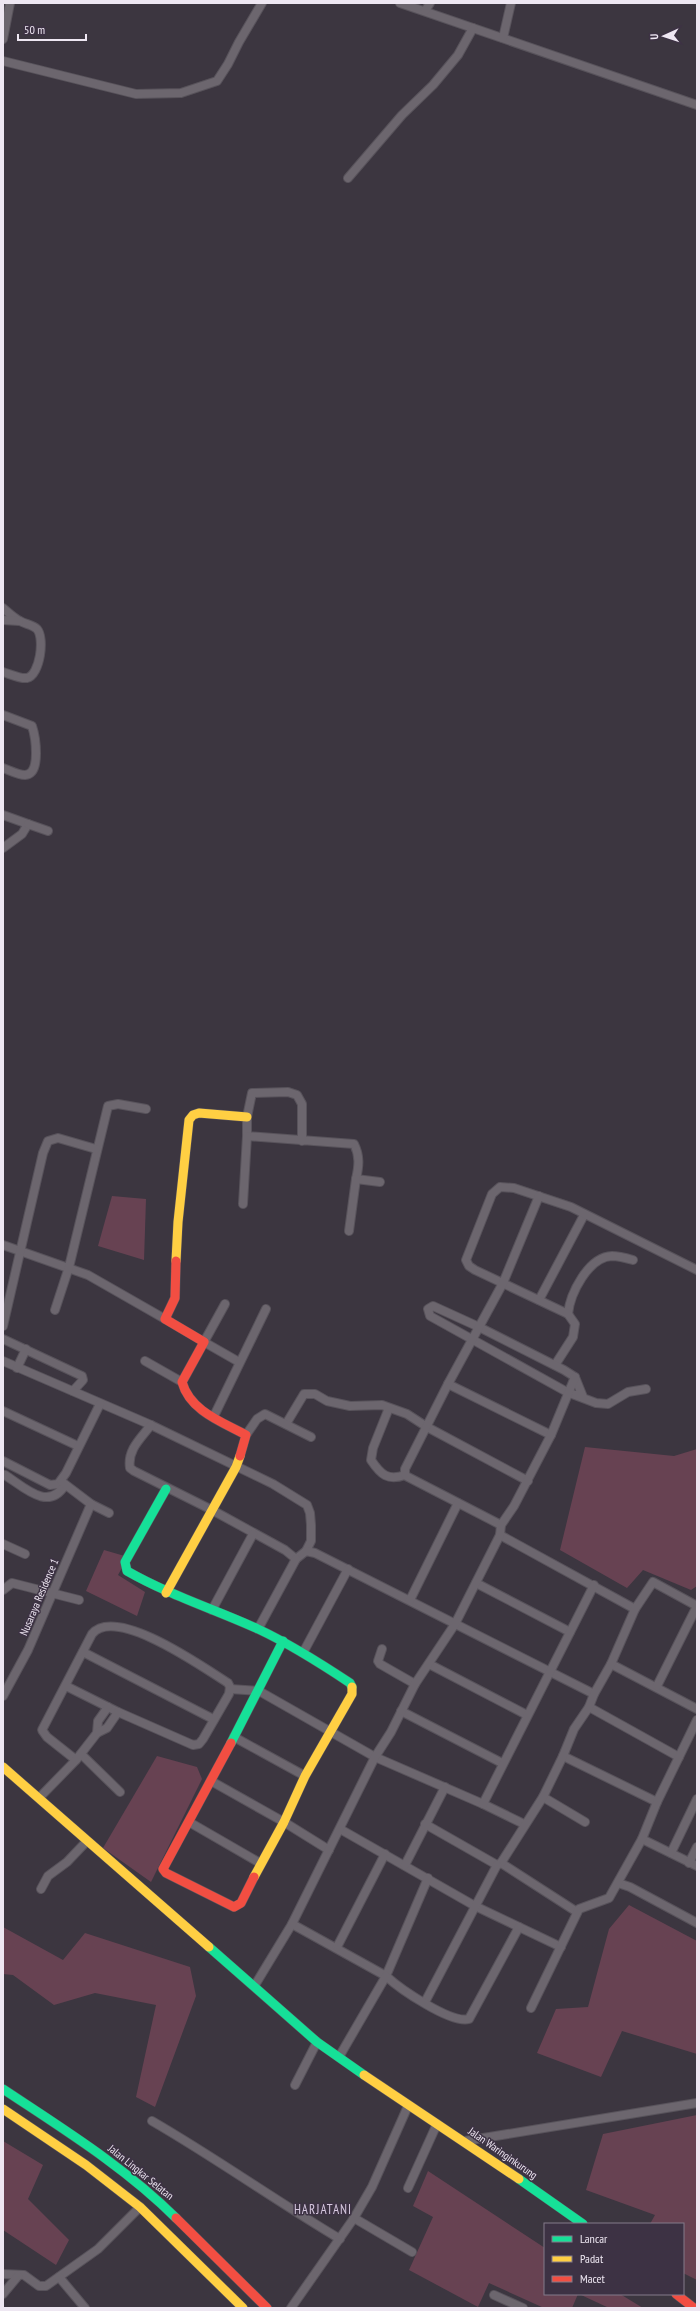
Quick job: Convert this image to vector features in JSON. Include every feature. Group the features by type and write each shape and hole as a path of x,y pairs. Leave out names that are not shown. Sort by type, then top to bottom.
{"main road":[{"path":"166,1593 236,1467 246,1435 190,1402 182,1388 182,1382 204,1342 165,1319 175,1298 178,1222 189,1120 193,1115 199,1113 247,1117"},
{"path":"166,1489 124,1564 128,1572 166,1593 258,1629 304,1651 352,1686 352,1694 305,1776 284,1822 260,1862 241,1904 234,1907 166,1873 164,1868 259,1691 283,1641"},
{"name":"Jalan Waringinkurung","path":"3,1767 86,1842 255,1985 317,2042 408,2106 465,2141 582,2223"},
{"name":"Jalan Lingkar Selatan","path":"3,2089 98,2153 150,2192 267,2308"},
{"path":"3,2109 86,2164 140,2207 243,2308"},
{"path":"677,2295 694,2308"}],"street":[{"path":"3,39 10,3"},
{"path":"3,61 136,94 181,93 217,80 228,64 262,3"},
{"path":"400,3 697,105"},
{"path":"425,11 430,3"},
{"path":"503,38 511,3"},
{"path":"348,178 402,115 453,61 474,28"},
{"path":"3,608 19,621 38,630 42,643 36,672 29,677 23,678 3,672"},
{"path":"3,620 19,621"},
{"path":"3,715 32,726 36,748 35,765 28,774 23,775 3,768"},
{"path":"3,815 48,831"},
{"path":"3,848 22,834 28,824"},
{"path":"243,1204 247,1117 253,1092 294,1093 301,1100 302,1141"},
{"path":"55,1310 69,1267 96,1149 108,1106 118,1104 146,1109"},
{"path":"247,1136 354,1144 358,1152 359,1160 349,1231"},
{"path":"3,1326 43,1153 48,1141 58,1138 96,1149"},
{"path":"356,1179 380,1182"},
{"path":"555,1365 573,1337 575,1324 568,1314 475,1270 466,1260 489,1200 492,1194 500,1187 508,1186 571,1208 697,1270"},
{"path":"405,1475 408,1462 503,1282 539,1196"},
{"path":"539,1300 584,1215"},
{"path":"3,1245 69,1267 92,1277 165,1319"},
{"path":"568,1314 569,1303 581,1281 593,1265 601,1259 611,1256 633,1260"},
{"path":"225,1304 204,1342 239,1362"},
{"path":"583,1397 575,1377 555,1365 480,1327 433,1306 428,1310 430,1316 567,1392 604,1404 613,1402 628,1392 646,1389"},
{"path":"214,1416 266,1309"},
{"path":"3,1339 82,1376 82,1380 73,1391"},
{"path":"17,1368 26,1349"},
{"path":"145,1360 182,1382"},
{"path":"3,1361 151,1425 273,1484 307,1505 312,1525 310,1541 306,1551 296,1559 258,1629"},
{"path":"255,1985 292,1924 375,1757 391,1732 415,1684 455,1624 500,1536 501,1525 528,1481 551,1435 567,1392 575,1377"},
{"path":"448,1384 551,1435"},
{"path":"286,1424 304,1394 315,1394 327,1401 350,1406 382,1405 407,1414 427,1427 528,1481"},
{"path":"100,1404 78,1446 63,1483 60,1494 53,1498 44,1498 4,1477 6,1462 50,1485 63,1483 91,1504 110,1513"},
{"path":"390,1408 373,1448 371,1460 388,1477 396,1479 405,1475"},
{"path":"3,1410 78,1446"},
{"path":"246,1435 262,1414 265,1414 310,1437"},
{"path":"151,1425 128,1459 130,1468 166,1489 212,1510 253,1534 285,1550 296,1559"},
{"path":"405,1475 501,1525"},
{"path":"410,1600 458,1502"},
{"name":"Nusaraya Residence 1","path":"3,1696 28,1650 91,1504"},
{"path":"212,1610 253,1534"},
{"path":"500,1536 594,1585 635,1609"},
{"path":"3,1544 25,1554"},
{"path":"306,1551 315,1553 410,1600 594,1694"},
{"path":"304,1651 348,1570"},
{"path":"425,2002 475,1906 499,1864 543,1797 574,1729 589,1707 594,1694 611,1664 635,1609 653,1582 697,1606 657,1686"},
{"path":"3,1590 12,1583 78,1600"},
{"path":"476,1583 570,1632"},
{"path":"483,1804 594,1585"},
{"path":"66,1686 118,1712 193,1746 201,1742 214,1719 230,1689 228,1683 169,1646 134,1631 111,1627 100,1627 92,1634 42,1730 47,1737 78,1757 120,1792"},
{"path":"382,1649 378,1661 380,1664 415,1684"},
{"path":"83,1652 214,1719"},
{"path":"429,1664 527,1715"},
{"path":"611,1664 657,1686 697,1709"},
{"path":"230,1689 259,1691 375,1757 483,1804 524,1824"},
{"path":"97,1733 98,1722 108,1707"},
{"path":"589,1707 679,1757"},
{"path":"401,1711 502,1764"},
{"path":"39,1798 78,1757 97,1733 107,1728 118,1712"},
{"path":"531,2008 577,1912 580,1908 609,1898 618,1883 642,1839 657,1802 697,1720"},
{"path":"234,1737 305,1776"},
{"path":"563,1756 657,1802"},
{"path":"211,1781 284,1822 329,1850"},
{"path":"404,1865 445,1787"},
{"path":"543,1797 585,1822"},
{"path":"671,1853 697,1799"},
{"path":"189,1822 260,1862"},
{"path":"425,1824 499,1864 577,1912"},
{"path":"340,1829 475,1906 561,1947"},
{"path":"642,1839 697,1866"},
{"path":"40,1889 48,1876 67,1862 86,1842"},
{"path":"689,1863 697,1847"},
{"path":"337,1947 385,1854"},
{"path":"339,2057 386,1976 428,1878"},
{"path":"618,1883 630,1887 664,1908 697,1923"},
{"path":"292,1924 337,1947 386,1976 402,1989 456,2019 469,2019 519,1927"},
{"path":"295,2085 317,2042"},
{"path":"465,2141 697,2103"},
{"path":"291,2308 340,2239 372,2187 408,2106"},
{"path":"152,2120 212,2155 285,2206 340,2239"},
{"path":"408,2188 437,2124"},
{"path":"3,2274 28,2276 42,2287 59,2277 98,2249 140,2207"},
{"path":"354,2218 412,2252"},
{"path":"3,2294 18,2276"},
{"path":"59,2277 85,2308"},
{"path":"494,2295 523,2308"}],"shaded area":[{"path":"112,1196 146,1199 144,1260 98,1246"},
{"path":"585,1447 674,1456 697,1449 697,1586 691,1590 643,1570 627,1588 560,1550"},
{"path":"104,1550 128,1557 118,1575 145,1592 137,1616 86,1591"},
{"path":"157,1756 197,1767 202,1779 151,1882 103,1848"},
{"path":"629,1905 697,1941 697,2054 622,2031 601,2077 537,2053 556,2009 588,2007 609,1929"},
{"path":"3,1927 63,1960 85,1933 190,1967 196,1996 155,2107 136,2097 156,2005 95,1993 54,2005 13,1975 3,1974"},
{"path":"697,2115 697,2280 684,2274 684,2223 651,2223 655,2215 586,2190 603,2134"},
{"path":"3,2141 43,2165 28,2199 69,2240 56,2265 3,2230"},
{"path":"428,2171 544,2247 544,2295 578,2295 572,2308 544,2308 489,2283 478,2307 409,2270 433,2217 413,2206"},
{"path":"581,2295 622,2295 643,2308 609,2308"}],"traffic: fast":[{"path":"166,1489 125,1562 127,1571 143,1580 192,1602 270,1635 327,1668 350,1683 352,1687"},
{"path":"231,1743 283,1641"},
{"path":"209,1947 317,2042 364,2075"},
{"path":"3,2089 115,2165 156,2199 176,2218"},
{"path":"519,2179 582,2223"}],"traffic: slow":[{"path":"176,1261 178,1222 189,1120 193,1115 199,1113 247,1117"},
{"path":"166,1593 236,1467 240,1456"},
{"path":"254,1877 284,1822 305,1776 352,1694 352,1687"},
{"path":"3,1767 209,1947"},
{"path":"364,2075 519,2179"},
{"path":"3,2109 86,2165 140,2207 243,2308"}],"traffic: jam":[{"path":"176,1261 175,1298 165,1319 204,1342 182,1382 186,1392 199,1408 217,1420 246,1435 240,1456"},
{"path":"231,1743 163,1869 166,1873 234,1907 241,1903 254,1877"},
{"path":"176,2218 267,2308"},
{"path":"677,2295 694,2308"}],"district":[{"name":"HARJATANI","path":"323,2209"}]}
